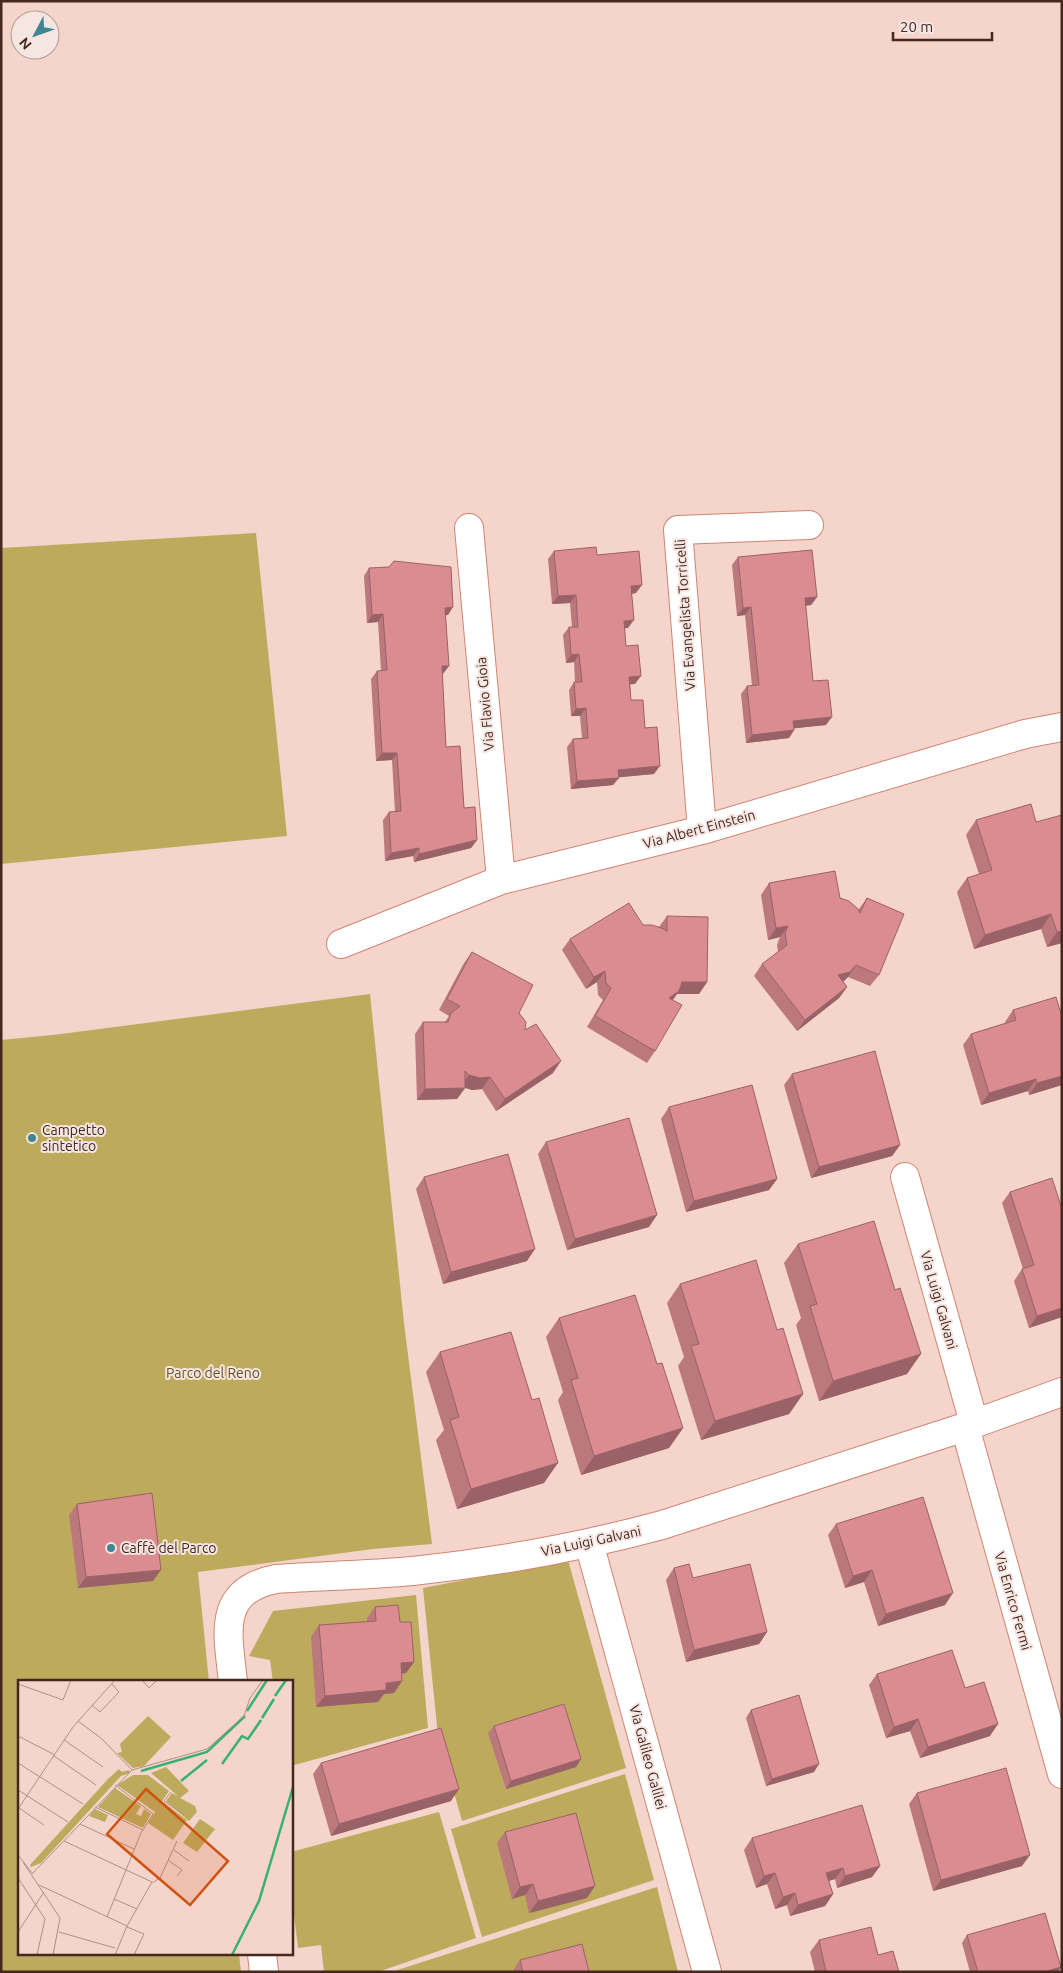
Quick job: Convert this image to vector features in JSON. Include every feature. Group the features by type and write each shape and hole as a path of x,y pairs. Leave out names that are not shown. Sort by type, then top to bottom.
{"street":[{"name":"Via Evangelista Torricelli","path":"702,830 678,530 809,525"},
{"name":"Via Flavio Gioia","path":"469,528 501,880"},
{"name":"Via Albert Einstein","path":"341,944 501,880 702,830 1025,734 1062,727"},
{"name":"Via Luigi Galvani","path":"905,1177 969,1425"},
{"name":"Via Luigi Galvani","path":"233,1680 228,1637 231,1609 240,1597 262,1582 276,1579 412,1571 479,1562 589,1543 662,1525 969,1425 1062,1392"},
{"name":"Via Enrico Fermi","path":"969,1425 1062,1774"},
{"name":"Via Galileo Galilei","path":"589,1543 707,1972"},
{"path":"262,1956 264,1972"}],"green space":[{"path":"256,533 287,836 1,864 1,548"},
{"name":"Parco del Reno","path":"370,994 404,1323 432,1544 373,1549 198,1572 209,1680 18,1680 18,1956 239,1956 241,1972 1,1972 1,1040"},
{"path":"568,1560 626,1768 462,1821 438,1736 423,1588"},
{"path":"416,1595 428,1728 292,1766 292,1680 273,1680 270,1660 249,1656 273,1611"},
{"path":"625,1774 654,1880 482,1937 451,1829"},
{"path":"439,1812 476,1938 378,1972 324,1972 321,1945 298,1948 292,1897 292,1852"},
{"path":"657,1887 678,1972 391,1972"}],"building":[{"path":"596,547 597,555 639,551 642,585 631,586 634,620 624,621 626,646 638,645 641,676 629,677 631,700 643,700 645,728 657,727 660,766 618,770 619,778 577,781 573,739 588,738 586,708 576,709 574,682 582,682 579,654 571,655 569,627 578,627 576,595 558,596 554,551"},
{"path":"812,550 817,597 805,598 813,681 828,680 832,717 793,721 794,730 752,735 747,686 759,685 751,607 743,608 738,557"},
{"path":"394,561 451,567 453,607 445,608 449,666 442,666 446,747 460,746 464,808 475,807 477,840 419,854 419,848 391,853 389,812 401,811 397,753 382,753 377,671 387,670 383,614 372,615 369,568 389,567"},
{"path":"1031,804 1036,822 1062,815 1062,931 1057,932 1051,914 985,935 967,878 992,870 976,820"},
{"path":"835,871 840,898 849,901 860,913 867,898 904,914 879,975 856,965 850,972 838,975 847,987 805,1020 762,964 787,945 785,933 788,926 776,928 769,883"},
{"path":"629,903 643,925 652,925 667,932 667,916 708,917 707,982 682,982 679,991 669,998 682,1005 655,1051 595,1016 611,988 606,983 605,971 594,977 570,939"},
{"path":"472,952 533,985 519,1013 526,1022 525,1030 536,1024 561,1061 505,1099 490,1077 480,1078 469,1075 465,1071 465,1088 425,1089 423,1022 448,1022 451,1013 460,1006 447,999"},
{"path":"1056,997 1062,1017 1062,1076 1037,1083 1036,1079 989,1093 971,1034 1016,1020 1013,1010"},
{"path":"875,1051 900,1145 819,1167 792,1074"},
{"path":"752,1085 777,1179 694,1201 669,1107"},
{"path":"629,1118 657,1215 575,1239 546,1142"},
{"path":"508,1154 535,1249 451,1272 424,1177"},
{"path":"1052,1178 1062,1209 1062,1308 1037,1316 1022,1269 1034,1265 1010,1192"},
{"path":"874,1221 895,1290 900,1288 921,1354 833,1381 810,1306 817,1304 798,1244"},
{"path":"756,1260 777,1330 783,1328 803,1394 715,1421 691,1346 699,1344 680,1284"},
{"path":"635,1295 657,1364 662,1363 683,1428 594,1456 571,1380 578,1378 559,1318"},
{"path":"511,1332 532,1400 539,1398 558,1463 471,1489 450,1420 459,1417 440,1352"},
{"name":"Caffè del Parco","path":"152,1493 161,1570 86,1577 77,1504"},
{"path":"923,1497 953,1593 886,1614 872,1570 853,1576 836,1524"},
{"path":"689,1564 693,1578 750,1564 767,1632 694,1650 674,1568"},
{"path":"398,1605 400,1622 411,1622 414,1662 401,1663 402,1681 386,1683 386,1690 325,1696 319,1625 376,1621 375,1607"},
{"path":"952,1650 965,1688 984,1682 998,1724 928,1747 918,1719 894,1727 877,1674"},
{"path":"799,1695 819,1764 772,1779 751,1710"},
{"path":"564,1704 581,1759 511,1781 494,1726"},
{"path":"441,1728 459,1789 339,1824 321,1763"},
{"path":"1006,1768 1030,1855 941,1880 917,1793"},
{"path":"862,1805 880,1866 845,1876 843,1868 826,1873 833,1894 798,1905 795,1893 783,1897 775,1873 764,1876 752,1838"},
{"path":"576,1813 595,1886 538,1901 533,1884 520,1887 505,1832"},
{"path":"1045,1913 1061,1967 1044,1972 978,1972 967,1935"},
{"path":"871,1927 878,1955 893,1951 899,1972 826,1972 819,1940"},
{"path":"582,1944 589,1972 523,1972 520,1960"}],"place":[{"name":"Campetto sintetico","path":"32,1138"},
{"name":"Caffè del Parco","path":"111,1548"}]}
